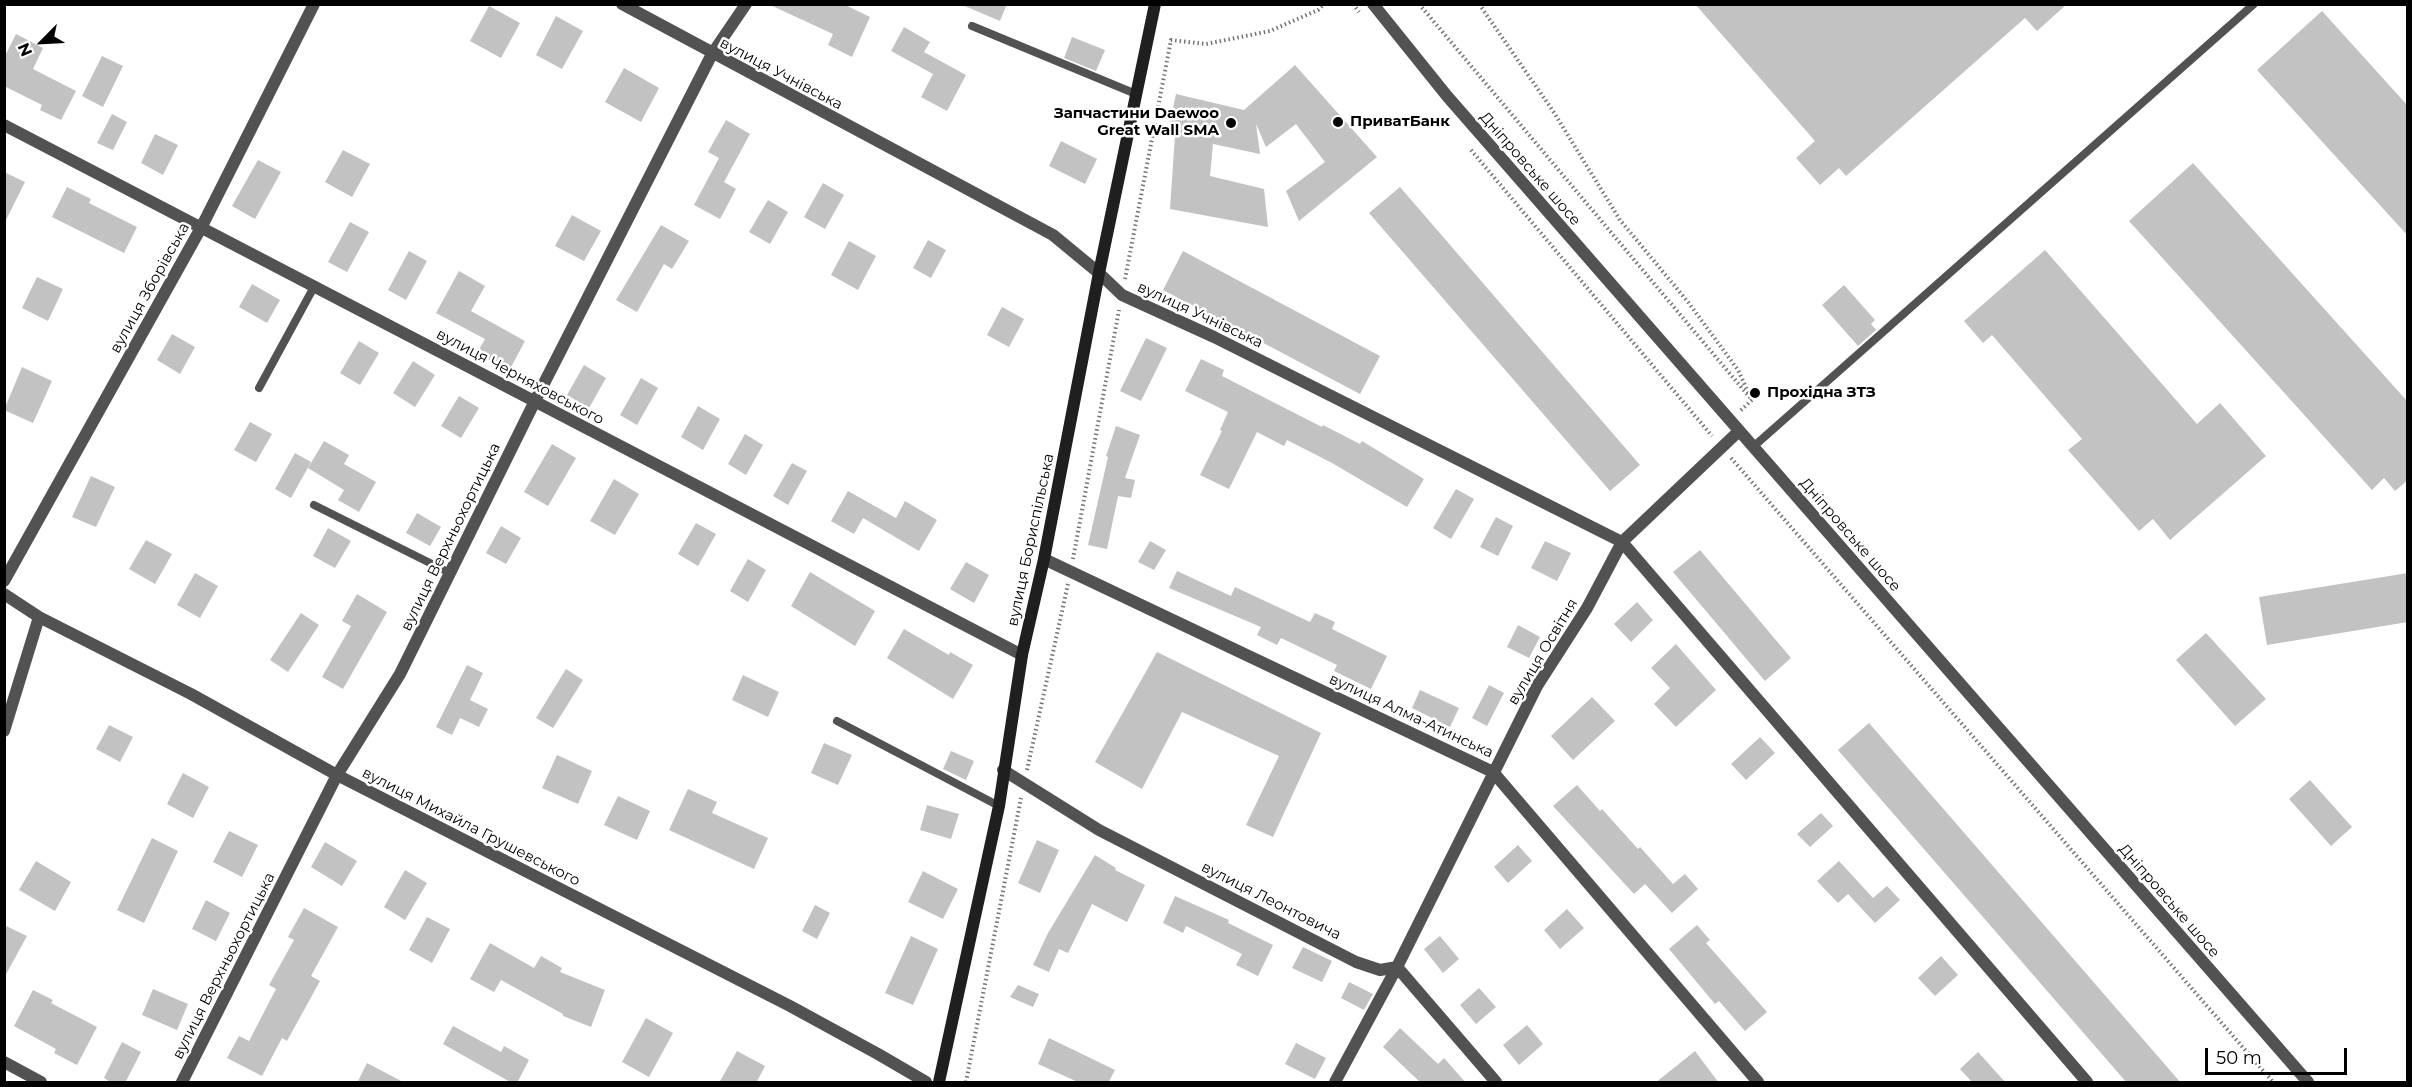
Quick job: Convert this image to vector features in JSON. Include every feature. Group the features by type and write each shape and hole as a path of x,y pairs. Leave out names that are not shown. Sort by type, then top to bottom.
{"main road":[{"name":"вулиця Бориспільська","path":"939,1083 999,806 1022,655 1044,559 1099,273 1155,4"}],"street":[{"name":"вулиця Зборівська","path":"4,581 202,226 314,4"},
{"name":"вулиця Учнівська","path":"622,4 1053,235 1122,295 1214,337 1622,542"},
{"name":"вулиця Верхньохортицька","path":"182,1083 338,775 400,674 535,401 712,54 746,4"},
{"name":"Дніпровське шосе","path":"1373,4 1447,96 2308,1083"},
{"name":"вулиця Черняховського","path":"4,125 202,226 675,476 1022,655"},
{"name":"вулиця Освітня","path":"1335,1083 1397,968 1537,686 1587,608 1622,542 1739,431"},
{"path":"1622,542 2086,1083"},
{"name":"вулиця Алма-Атинська","path":"1044,559 1493,772 1758,1083"},
{"name":"вулиця Михайла Грушевського","path":"4,594 39,617 191,694 338,775 790,1006 926,1083"},
{"path":"4,731 39,617"},
{"name":"вулиця Леонтовича","path":"1003,770 1100,830 1356,962 1380,970 1397,968"},
{"path":"1397,968 1496,1083"},
{"path":"4,1062 41,1083"}],"lane":[{"path":"1753,447 2254,4"},
{"path":"972,26 1136,94"},
{"path":"259,388 315,285"},
{"path":"314,505 450,573"},
{"path":"837,721 999,806"}],"path":[{"path":"966,1083 1024,783 1071,572 1171,40 1206,44 1270,31 1318,10 1324,4"},
{"path":"1353,4 1360,14"},
{"path":"1419,4 1752,400"},
{"path":"1479,4 1553,111 1620,220 1738,370 1752,400"},
{"path":"1466,144 1722,447 2272,1083"},
{"path":"1712,435 1752,400"}],"building":[{"path":"768,4 843,4 870,17 852,57 828,45 833,34"},
{"path":"960,4 1007,4 1000,21"},
{"path":"1695,4 2067,4 2037,31 2025,18 1846,176 1839,168 1820,185 1796,158 1815,141"},
{"path":"489,6 520,23 501,58 470,41"},
{"path":"2322,11 2408,106 2408,236 2257,70"},
{"path":"556,16 583,31 562,69 536,55"},
{"path":"904,27 930,42 924,52 966,75 947,111 921,97 933,74 891,51"},
{"path":"16,34 43,48 33,69 76,91 61,120 40,110 42,105 4,86 4,58"},
{"path":"1072,37 1105,50 1096,71 1064,58"},
{"path":"102,56 123,66 103,107 82,96"},
{"path":"1295,65 1377,157 1299,221 1286,191 1325,162 1296,124 1266,147 1256,124 1260,154 1213,144 1210,176 1264,189 1268,227 1170,209 1175,135 1168,131 1176,94 1244,110"},
{"path":"624,68 659,88 641,122 605,102"},
{"path":"112,114 127,122 113,150 97,143"},
{"path":"726,120 750,134 724,182 736,189 720,219 694,205 719,158 708,152"},
{"path":"155,134 178,145 163,175 141,163"},
{"path":"1061,141 1097,159 1085,184 1049,166"},
{"path":"343,150 370,164 352,197 325,182"},
{"path":"258,160 281,172 255,219 232,206"},
{"path":"2193,163 2408,402 2408,480 2395,491 2384,478 2372,490 2129,221"},
{"path":"4,172 25,182 4,224"},
{"path":"823,183 844,195 825,229 804,217"},
{"path":"67,187 91,199 89,203 137,227 124,253 52,217"},
{"path":"1400,187 1640,465 1610,491 1369,213"},
{"path":"768,200 788,212 770,244 749,232"},
{"path":"572,215 601,231 584,261 555,246"},
{"path":"350,222 369,232 347,272 328,262"},
{"path":"661,225 689,241 672,269 664,264 637,312 616,300"},
{"path":"928,240 946,250 931,278 913,268"},
{"path":"849,241 876,256 858,290 831,275"},
{"path":"2045,250 2197,424 2220,403 2266,456 2170,540 2153,519 2139,531 2068,450 2082,439 1992,335 1983,343 1964,321"},
{"path":"409,251 427,261 406,300 388,290"},
{"path":"1183,251 1380,356 1360,394 1163,290"},
{"path":"459,271 485,286 471,311 525,341 509,371 477,353 485,339 436,313"},
{"path":"37,277 63,289 48,321 22,308"},
{"path":"252,284 280,300 267,323 239,307"},
{"path":"1844,285 1875,320 1871,324 1876,330 1858,346 1822,305"},
{"path":"1002,307 1024,319 1009,347 987,335"},
{"path":"172,334 195,347 180,374 157,360"},
{"path":"1146,338 1167,348 1141,401 1120,391"},
{"path":"359,341 379,353 360,385 340,373"},
{"path":"1201,359 1224,370 1222,376 1322,427 1323,425 1360,444 1362,441 1424,479 1407,507 1332,463 1287,440 1284,446 1257,432 1229,489 1200,475 1222,431 1220,430 1228,412 1185,391"},
{"path":"413,361 435,375 415,407 393,393"},
{"path":"584,365 606,378 589,408 567,395"},
{"path":"22,367 52,381 33,423 4,410"},
{"path":"641,378 658,388 637,425 620,415"},
{"path":"459,396 479,408 461,438 441,426"},
{"path":"698,406 720,419 703,450 681,437"},
{"path":"250,422 272,434 256,462 234,450"},
{"path":"1116,426 1140,435 1125,478 1135,480 1131,498 1118,496 1107,549 1088,545 1108,457 1106,456"},
{"path":"745,434 763,445 746,475 728,464"},
{"path":"324,441 349,455 344,464 376,482 359,512 338,500 344,490 308,468"},
{"path":"552,444 576,458 548,506 524,492"},
{"path":"295,453 311,462 291,498 275,489"},
{"path":"792,463 807,471 788,505 773,496"},
{"path":"91,476 115,487 96,527 72,517"},
{"path":"614,479 639,494 615,535 590,521"},
{"path":"1456,489 1474,499 1451,539 1433,528"},
{"path":"848,491 896,518 905,501 937,520 919,551 863,518 854,534 831,521"},
{"path":"417,513 441,527 430,546 406,533"},
{"path":"1496,517 1513,526 1498,556 1480,547"},
{"path":"696,523 716,534 698,566 678,554"},
{"path":"501,526 521,538 506,564 486,553"},
{"path":"328,528 351,541 335,568 313,556"},
{"path":"146,540 172,554 155,584 129,569"},
{"path":"1150,541 1166,550 1154,570 1138,562"},
{"path":"1545,541 1571,553 1557,581 1531,568"},
{"path":"1700,550 1791,658 1765,681 1673,572"},
{"path":"748,559 766,570 748,602 730,591"},
{"path":"966,562 989,575 974,603 950,589"},
{"path":"1177,571 1231,596 1235,587 1310,622 1315,613 1335,622 1332,629 1387,656 1371,689 1334,671 1337,665 1281,638 1277,645 1257,635 1261,627 1169,588"},
{"path":"810,572 875,611 855,646 791,606"},
{"path":"195,573 218,586 200,618 177,605"},
{"path":"2408,573 2408,622 2267,645 2259,597"},
{"path":"357,594 387,612 343,689 322,677 351,626 342,621"},
{"path":"1637,602 1653,620 1631,642 1614,624"},
{"path":"301,613 319,625 288,672 270,660"},
{"path":"1518,625 1540,637 1529,658 1507,647"},
{"path":"904,629 949,655 950,652 973,665 953,699 887,658"},
{"path":"2206,633 2266,699 2235,726 2176,660"},
{"path":"1676,644 1716,690 1676,727 1654,704 1670,688 1651,668"},
{"path":"1157,652 1321,733 1273,837 1246,825 1279,756 1182,712 1142,789 1095,762"},
{"path":"467,665 483,673 470,700 488,709 479,727 460,718 452,735 436,727"},
{"path":"566,669 583,680 553,728 536,718"},
{"path":"743,675 779,692 768,717 732,700"},
{"path":"1489,685 1504,693 1487,726 1472,718"},
{"path":"1420,690 1459,708 1450,727 1412,708"},
{"path":"1592,697 1615,721 1573,760 1551,736"},
{"path":"1869,723 2181,1083 2127,1083 1838,750"},
{"path":"109,725 133,737 120,762 96,749"},
{"path":"1760,737 1775,753 1746,780 1731,764"},
{"path":"824,743 852,755 838,785 811,773"},
{"path":"951,751 974,761 966,780 943,769"},
{"path":"557,755 592,771 578,804 542,788"},
{"path":"183,773 209,787 193,818 167,804"},
{"path":"2310,780 2352,827 2331,846 2289,799"},
{"path":"1577,785 1638,849 1640,847 1673,884 1685,874 1698,889 1672,913 1645,884 1634,894 1553,806"},
{"path":"688,789 717,802 712,813 768,838 754,869 669,830"},
{"path":"618,796 650,811 637,840 604,825"},
{"path":"927,805 959,814 951,839 920,830"},
{"path":"1821,813 1833,826 1810,847 1797,834"},
{"path":"229,831 258,845 242,877 213,862"},
{"path":"152,838 178,851 144,923 117,910"},
{"path":"1037,840 1059,850 1040,893 1018,883"},
{"path":"325,842 357,861 342,886 311,867"},
{"path":"1518,845 1532,861 1508,883 1494,867"},
{"path":"1095,855 1116,868 1115,870 1145,885 1127,922 1092,904 1068,953 1059,949 1049,972 1033,965 1048,933"},
{"path":"36,861 71,882 55,911 19,890"},
{"path":"1839,861 1873,898 1887,886 1900,900 1875,923 1848,894 1838,903 1817,881"},
{"path":"405,870 427,883 405,920 384,907"},
{"path":"923,871 958,889 943,919 908,902"},
{"path":"1175,896 1229,920 1228,923 1273,945 1258,976 1236,965 1242,954 1186,926 1183,933 1163,923"},
{"path":"206,900 230,913 216,941 192,929"},
{"path":"815,905 830,913 817,939 802,931"},
{"path":"304,908 338,927 311,976 320,981 287,1041 282,1038 262,1076 227,1058 239,1036 249,1041 276,989 269,985 294,940 288,937"},
{"path":"1567,909 1584,928 1560,949 1544,930"},
{"path":"427,917 450,929 432,963 409,950"},
{"path":"4,925 27,936 4,978"},
{"path":"1697,925 1710,940 1706,943 1767,1012 1745,1031 1719,1001 1715,1004 1669,949"},
{"path":"911,936 938,949 913,1005 885,993"},
{"path":"1440,936 1459,959 1443,973 1424,949"},
{"path":"490,943 534,968 541,956 562,968 560,972 605,990 591,1027 563,1016 501,980 494,992 470,979"},
{"path":"1303,947 1332,961 1322,982 1292,968"},
{"path":"1941,956 1958,975 1935,996 1918,978"},
{"path":"1349,982 1373,994 1364,1010 1341,998"},
{"path":"1018,985 1039,994 1033,1007 1010,997"},
{"path":"1479,988 1496,1007 1476,1024 1460,1005"},
{"path":"153,989 188,1004 177,1030 142,1015"},
{"path":"33,990 53,1000 51,1003 97,1027 77,1065 54,1053 56,1049 14,1026"},
{"path":"646,1018 673,1033 649,1077 622,1062"},
{"path":"1527,1025 1543,1044 1519,1065 1503,1045"},
{"path":"453,1026 501,1052 504,1046 529,1060 517,1083 512,1083 443,1044"},
{"path":"1400,1028 1438,1064 1444,1058 1466,1083 1421,1083 1383,1047"},
{"path":"1049,1038 1115,1070 1108,1083 1080,1083 1038,1064"},
{"path":"122,1042 141,1052 125,1083 112,1083 104,1078"},
{"path":"1296,1043 1326,1058 1315,1079 1285,1064"},
{"path":"737,1051 765,1066 756,1083 719,1083"},
{"path":"1695,1051 1719,1083 1655,1083"},
{"path":"1978,1052 2006,1083 1973,1083 1960,1069"},
{"path":"367,1063 405,1083 357,1083"}],"place":[{"name":"ПриватБанк","path":"1338,122"},
{"name":"Запчастини Daewoo Great Wall SMA","path":"1231,123"},
{"name":"Прохідна ЗТЗ","path":"1755,393"}]}
